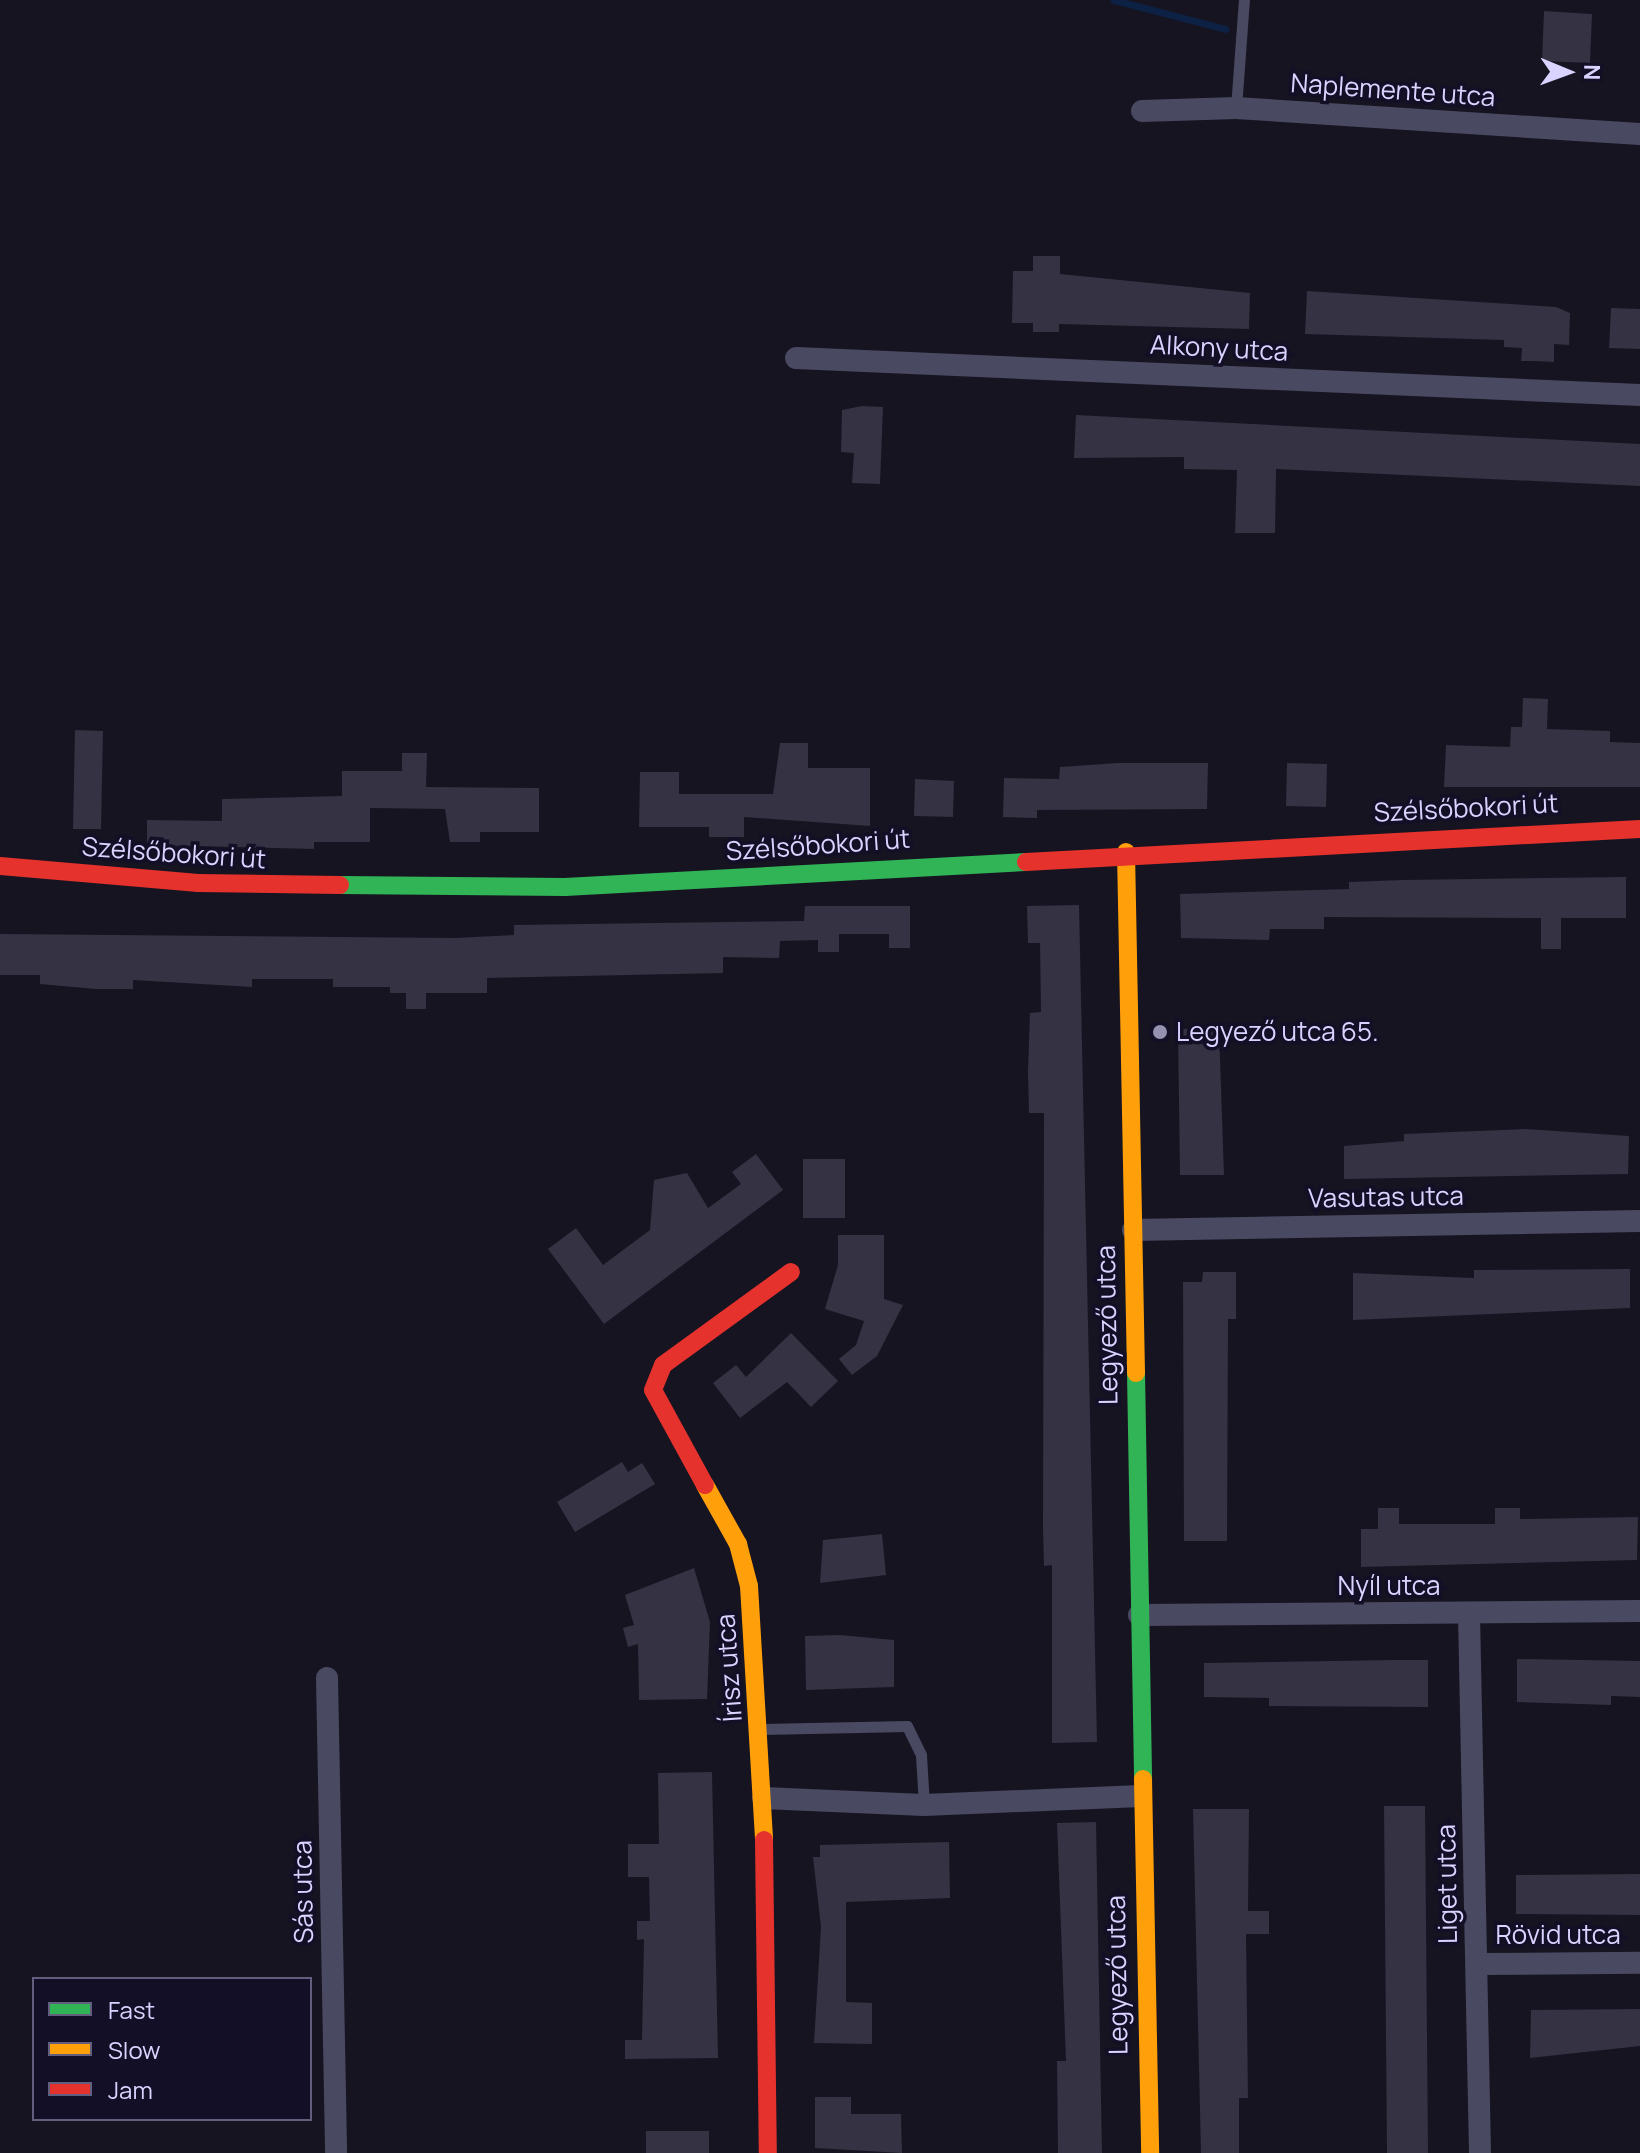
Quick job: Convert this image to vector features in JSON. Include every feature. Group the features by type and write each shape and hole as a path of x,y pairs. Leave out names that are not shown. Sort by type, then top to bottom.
{"street":[{"name":"Naplemente utca","path":"1142,111 1236,108 1640,134"},
{"name":"Alkony utca","path":"796,358 1640,395"},
{"name":"Szélsőbokori út","path":"0,866 395,889 565,887 1126,852 1640,829"},
{"name":"Legyező utca","path":"1126,852 1141,1796 1150,2153"},
{"name":"Vasutas utca","path":"1133,1230 1640,1221"},
{"name":"Írisz utca","path":"768,2153 763,1798 749,1586 738,1544 653,1390 663,1365 791,1272"},
{"name":"Nyíl utca","path":"1139,1615 1640,1611"},
{"name":"Liget utca","path":"1469,1614 1480,2153"},
{"name":"Sás utca","path":"327,1678 336,2153"},
{"path":"763,1798 924,1805 1141,1796"},
{"name":"Rövid utca","path":"1477,1964 1640,1963"}],"lane":[{"path":"1236,108 1244,0"},
{"path":"760,1729 907,1726 921,1755 924,1805"}],"building":[{"path":"1544,11 1592,14 1590,63 1542,61"},
{"path":"1033,256 1060,256 1060,274 1250,293 1249,329 1059,324 1059,332 1033,332 1033,323 1012,323 1013,271 1033,271"},
{"path":"1307,291 1556,307 1570,313 1569,345 1554,344 1554,362 1521,361 1522,348 1504,347 1504,340 1305,334"},
{"path":"1611,308 1640,309 1640,349 1609,348"},
{"path":"862,406 883,407 880,484 852,483 854,453 841,452 842,410"},
{"path":"1076,415 1640,444 1640,486 1276,469 1275,533 1235,533 1237,470 1184,469 1184,457 1074,458"},
{"path":"1523,698 1548,699 1547,729 1610,731 1610,742 1640,743 1640,787 1444,787 1446,745 1510,747 1511,727 1522,727"},
{"path":"75,730 103,731 101,829 73,829"},
{"path":"780,743 808,743 808,768 870,768 870,826 744,817 744,837 709,837 709,827 639,827 640,772 679,772 679,794 773,794"},
{"path":"402,753 427,753 426,787 539,788 539,832 480,832 480,842 450,842 445,809 370,808 370,842 314,842 314,849 147,845 147,820 222,821 222,799 342,796 342,771 402,771"},
{"path":"1118,763 1208,763 1207,809 1037,810 1037,818 1003,817 1004,778 1059,779 1060,767"},
{"path":"1287,763 1327,764 1326,807 1286,806"},
{"path":"915,779 954,781 953,817 914,816"},
{"path":"1626,877 1626,918 1561,918 1561,949 1541,949 1541,918 1324,917 1324,929 1270,929 1269,940 1181,938 1180,894 1349,889 1349,882"},
{"path":"1079,905 1097,1742 1052,1743 1052,1565 1044,1566 1043,1530 1044,1113 1029,1113 1028,1072 1030,1013 1041,1012 1040,943 1028,943 1027,906"},
{"path":"805,906 910,906 910,948 889,948 889,934 839,934 839,952 818,952 818,940 780,941 779,958 723,957 723,973 487,978 487,993 426,993 426,1009 406,1009 406,993 390,993 390,987 333,987 333,979 252,979 252,987 133,980 133,989 96,989 40,984 40,975 0,975 0,934 455,938 514,935 514,925 804,921"},
{"path":"1178,1029 1219,1029 1224,1175 1180,1175"},
{"path":"1526,1129 1629,1136 1628,1174 1344,1179 1344,1146 1404,1141 1404,1134"},
{"path":"756,1154 783,1190 604,1324 548,1249 576,1228 603,1265 650,1230 654,1180 687,1173 708,1208 741,1184 732,1172"},
{"path":"803,1159 845,1159 845,1218 803,1218"},
{"path":"838,1235 884,1235 884,1299 903,1305 877,1356 852,1375 839,1359 856,1345 864,1321 825,1309 838,1265"},
{"path":"1630,1269 1630,1308 1353,1320 1353,1273 1474,1278 1474,1270"},
{"path":"1203,1272 1236,1272 1236,1319 1228,1319 1227,1541 1184,1541 1183,1282 1202,1282"},
{"path":"791,1333 838,1381 811,1407 787,1382 740,1418 713,1383 736,1365 746,1377"},
{"path":"622,1462 628,1472 642,1463 655,1484 575,1532 557,1502"},
{"path":"1378,1508 1399,1508 1399,1524 1495,1524 1495,1508 1520,1508 1520,1519 1638,1517 1637,1560 1361,1567 1361,1529 1378,1529"},
{"path":"882,1534 886,1575 820,1583 823,1540"},
{"path":"694,1568 710,1622 707,1699 639,1700 638,1644 628,1647 623,1628 634,1625 625,1595"},
{"path":"840,1635 894,1640 894,1687 806,1690 805,1636"},
{"path":"1517,1659 1640,1661 1640,1697 1611,1696 1611,1705 1517,1702"},
{"path":"1428,1660 1428,1707 1269,1706 1269,1698 1204,1697 1204,1663"},
{"path":"712,1772 718,2058 625,2059 625,2040 642,2040 644,1939 637,1940 637,1921 650,1921 649,1877 628,1877 628,1844 659,1844 658,1773"},
{"path":"1384,1806 1425,1806 1428,2153 1387,2153"},
{"path":"1193,1809 1249,1809 1248,1911 1269,1911 1269,1934 1246,1934 1248,2098 1239,2098 1239,2153 1201,2153"},
{"path":"1096,1822 1102,2153 1058,2153 1057,2061 1066,2061 1057,1823"},
{"path":"949,1842 950,1898 846,1902 846,2002 872,2003 872,2044 814,2043 821,1927 813,1857 820,1857 820,1845"},
{"path":"1640,1874 1640,1915 1516,1914 1516,1875"},
{"path":"1640,2009 1640,2046 1530,2058 1531,2010"},
{"path":"815,2097 851,2097 851,2114 901,2114 902,2153 815,2148"},
{"path":"646,2131 709,2131 709,2153 646,2153"}],"waterway":[{"path":"1114,0 1225,29"}],"traffic: fast":[{"path":"340,885 565,887 1026,862"},
{"path":"1136,1373 1143,1779"}],"traffic: slow":[{"path":"1126,852 1136,1373"},
{"path":"705,1485 738,1544 749,1586 764,1840"},
{"path":"1143,1779 1150,2153"}],"traffic: jam":[{"path":"1026,862 1640,829"},
{"path":"0,866 198,883 340,885"},
{"path":"705,1485 653,1390 663,1365 791,1272"},
{"path":"764,1840 768,2153"}],"place":[{"name":"Legyező utca 65.","path":"1160,1032"}]}
